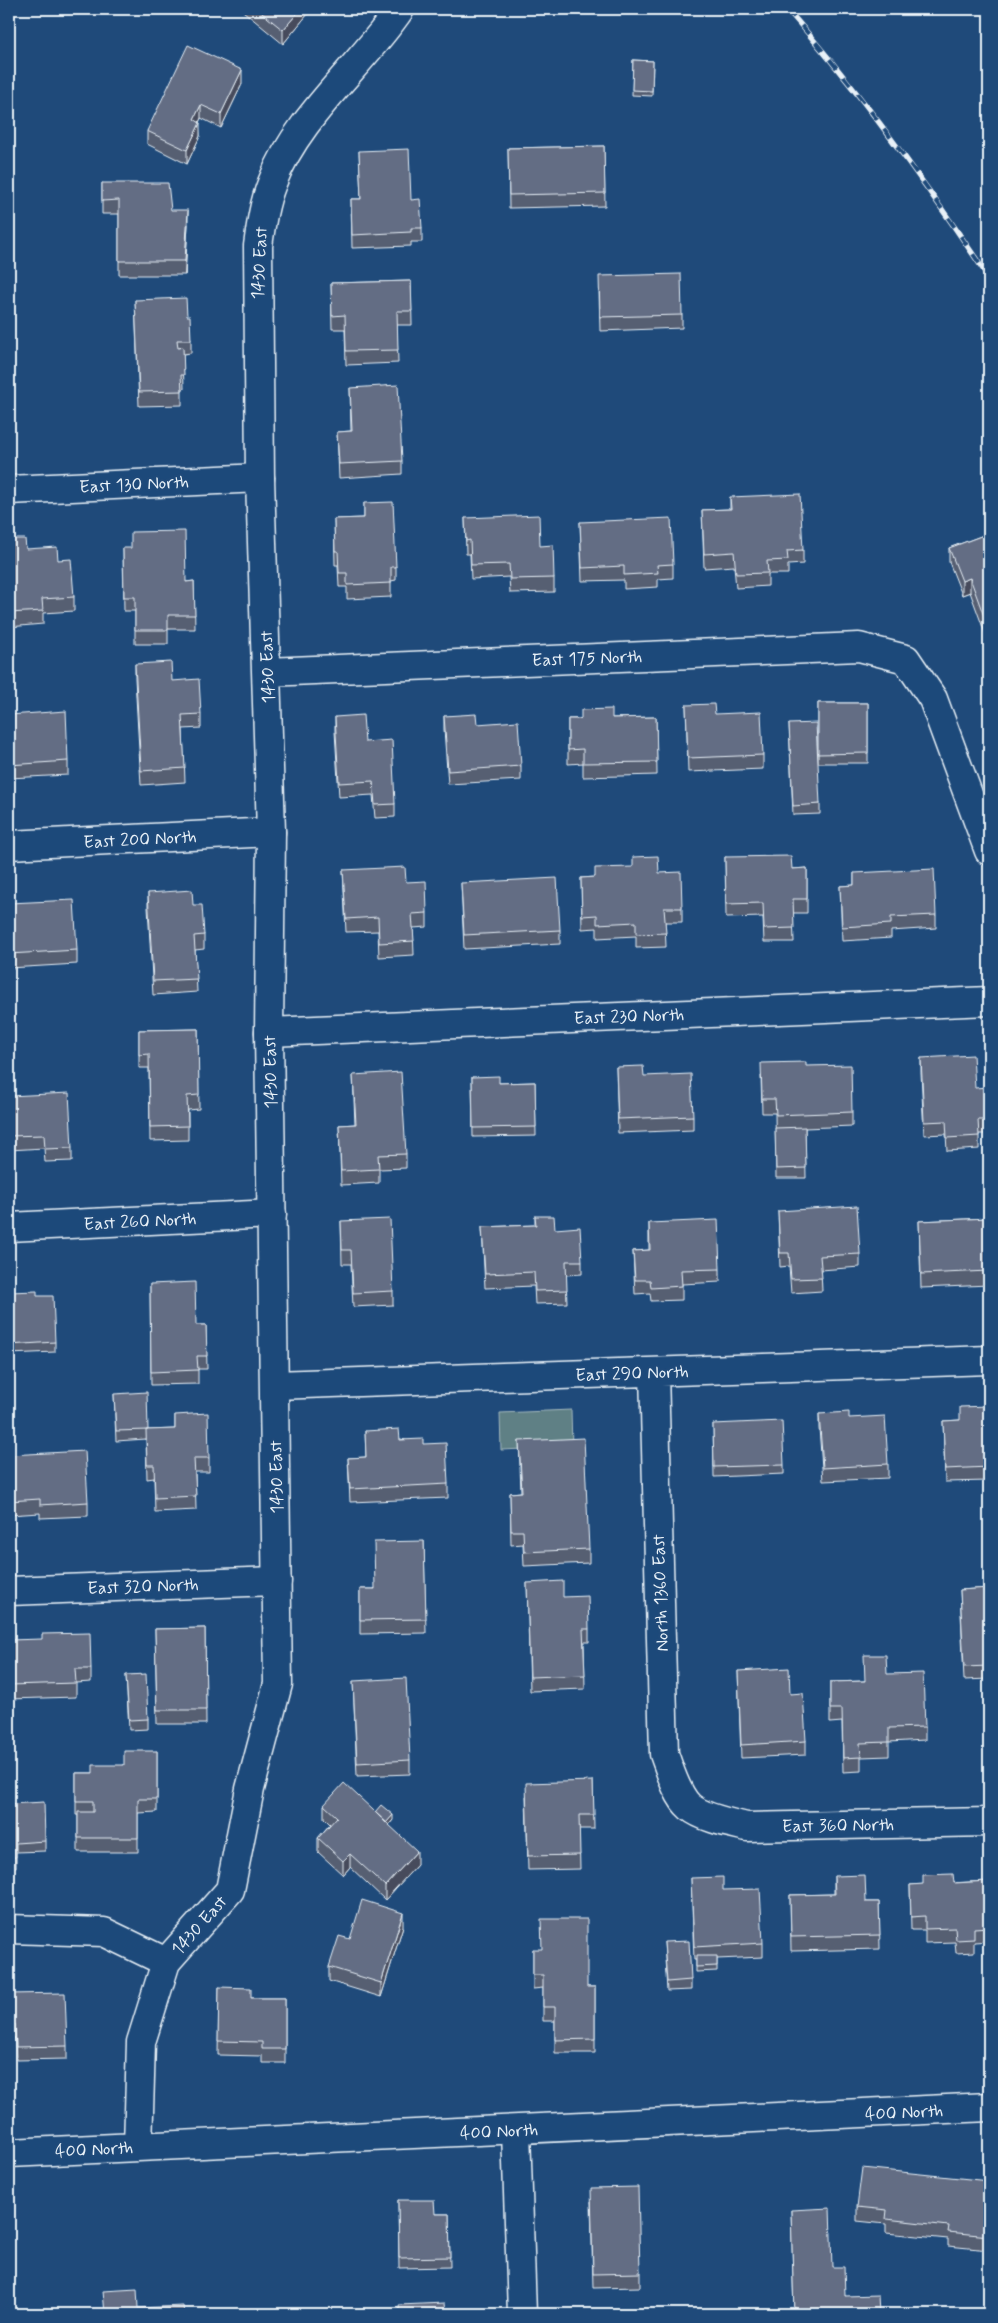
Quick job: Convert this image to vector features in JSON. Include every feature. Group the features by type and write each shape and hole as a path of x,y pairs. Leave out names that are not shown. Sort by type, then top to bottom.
{"street":[{"name":"1430 East","path":"138,2147 141,2042 166,1962 230,1890 250,1788 278,1684 269,1032 271,832 260,478 257,300 258,246 262,211 280,167 305,126 400,9"},
{"name":"East 130 North","path":"9,490 260,478"},
{"name":"East 175 North","path":"267,672 859,647 906,659 933,699 989,851"},
{"name":"East 200 North","path":"9,845 271,832"},
{"name":"East 230 North","path":"269,1032 989,1001"},
{"name":"East 260 North","path":"9,1227 272,1214"},
{"name":"East 290 North","path":"275,1385 989,1360"},
{"name":"North 1360 East","path":"654,1372 664,1754 675,1784 690,1807"},
{"name":"East 320 North","path":"9,1592 277,1580"},
{"name":"East 360 North","path":"690,1807 714,1819 746,1827 989,1822"},
{"path":"9,1929 104,1932 166,1962"},
{"name":"400 North","path":"9,2153 516,2131 989,2107"},
{"path":"516,2131 522,2314"}],"green space":[{"path":"571,1410 572,1447 501,1450 500,1413"}],"building":[{"path":"257,9 301,9 283,30"},
{"path":"188,45 242,70 221,114 201,105 194,119 200,123 187,150 147,131"},
{"path":"633,60 653,61 652,91 632,90"},
{"path":"604,146 605,193 509,195 508,148"},
{"path":"409,149 411,200 420,199 422,228 411,228 411,232 352,235 351,199 361,199 359,151"},
{"path":"102,183 168,183 171,210 188,210 185,261 119,261 119,200 102,201"},
{"path":"681,274 682,315 600,317 599,276"},
{"path":"411,281 412,311 397,311 398,350 346,351 345,315 332,316 331,283"},
{"path":"186,298 187,316 190,316 191,340 177,340 178,348 183,347 184,375 181,375 182,391 139,392 135,300"},
{"path":"398,385 402,461 339,464 337,432 352,431 350,388"},
{"path":"800,494 803,550 787,551 788,560 767,561 768,573 736,574 734,552 704,554 702,510 731,509 730,497"},
{"path":"393,502 396,567 391,567 391,583 347,585 347,573 339,573 338,551 335,551 334,519 364,518 364,503"},
{"path":"539,515 540,546 553,545 554,578 510,579 509,564 471,565 470,540 466,541 465,518"},
{"path":"671,518 673,564 657,565 658,573 624,575 624,566 582,568 580,522"},
{"path":"185,531 186,582 194,581 195,615 168,615 168,630 135,630 135,597 124,597 123,548 131,548 131,532"},
{"path":"989,533 989,618 985,619 970,578 962,581 949,548"},
{"path":"9,539 25,539 26,549 57,547 58,560 71,559 74,597 42,599 43,611 9,613"},
{"path":"171,662 172,681 199,679 201,714 182,715 185,768 141,771 135,664"},
{"path":"818,703 868,703 868,753 818,754"},
{"path":"714,704 715,714 761,712 763,755 688,758 686,705"},
{"path":"612,709 612,718 656,717 657,762 583,763 583,749 568,750 568,719 581,719 581,710"},
{"path":"66,711 68,761 9,765 9,715"},
{"path":"476,714 477,724 518,721 521,766 448,771 444,716"},
{"path":"363,715 365,742 392,740 395,804 375,805 373,781 339,783 335,717"},
{"path":"816,723 820,804 793,806 789,724"},
{"path":"658,856 659,873 681,872 682,908 664,908 666,933 636,934 636,922 597,924 597,915 582,916 581,878 595,877 595,868 633,867 633,857"},
{"path":"791,856 792,869 807,868 807,899 793,899 794,928 764,929 763,903 726,904 725,857"},
{"path":"405,867 406,882 426,881 427,913 412,914 414,941 379,943 378,917 346,919 343,870"},
{"path":"934,869 936,915 891,917 891,924 842,927 840,886 854,885 854,873"},
{"path":"557,878 560,930 464,935 461,883"},
{"path":"192,890 193,905 202,905 204,935 194,936 197,979 153,981 148,893"},
{"path":"74,900 77,950 9,954 9,903"},
{"path":"198,1029 199,1095 187,1096 188,1126 150,1127 149,1054 139,1055 139,1030"},
{"path":"973,1055 975,1088 987,1087 989,1120 978,1120 979,1136 947,1138 946,1121 924,1122 921,1058"},
{"path":"806,1062 806,1066 851,1065 852,1112 776,1115 775,1099 762,1099 761,1063"},
{"path":"643,1066 644,1076 691,1074 693,1116 618,1119 616,1067"},
{"path":"401,1072 406,1154 378,1155 379,1169 341,1171 339,1125 356,1124 353,1075"},
{"path":"499,1076 499,1083 535,1082 536,1127 473,1128 472,1077"},
{"path":"69,1093 72,1148 45,1149 44,1135 9,1136 9,1096"},
{"path":"805,1127 806,1168 776,1169 775,1128"},
{"path":"857,1206 860,1254 820,1256 822,1278 791,1279 789,1253 780,1253 778,1211"},
{"path":"535,1216 554,1216 555,1229 580,1227 582,1261 566,1261 567,1290 535,1291 534,1272 485,1274 482,1227 536,1225"},
{"path":"989,1218 989,1271 921,1274 919,1221"},
{"path":"390,1219 393,1291 353,1293 351,1250 342,1250 341,1221"},
{"path":"718,1220 720,1269 681,1270 682,1286 651,1288 650,1280 635,1280 633,1251 650,1250 649,1223"},
{"path":"195,1282 196,1325 206,1325 207,1356 197,1356 198,1370 151,1372 150,1284"},
{"path":"37,1291 37,1296 53,1296 55,1342 9,1345 9,1292"},
{"path":"147,1392 148,1430 116,1431 114,1394"},
{"path":"989,1406 989,1467 945,1469 943,1421 960,1420 960,1407"},
{"path":"849,1412 849,1418 885,1416 888,1464 823,1468 819,1414"},
{"path":"208,1413 209,1458 194,1458 196,1496 155,1498 154,1465 147,1465 146,1430 175,1429 175,1415"},
{"path":"782,1421 784,1465 714,1467 713,1424"},
{"path":"399,1429 400,1440 423,1439 423,1444 446,1443 448,1484 350,1489 348,1458 366,1457 365,1431"},
{"path":"584,1438 589,1549 524,1552 523,1531 511,1531 510,1493 522,1492 519,1441"},
{"path":"85,1451 88,1502 40,1505 40,1499 9,1501 9,1455"},
{"path":"424,1541 426,1619 360,1620 360,1589 375,1589 374,1542"},
{"path":"563,1581 563,1597 588,1596 589,1629 583,1629 585,1675 530,1677 527,1583"},
{"path":"989,1588 989,1666 964,1667 960,1590"},
{"path":"205,1628 206,1710 157,1710 155,1629"},
{"path":"90,1633 91,1669 75,1669 76,1683 9,1685 9,1640 42,1639 42,1634"},
{"path":"864,1655 886,1655 887,1674 923,1673 925,1727 889,1728 889,1742 860,1743 861,1757 843,1758 842,1709 830,1709 830,1682 865,1681"},
{"path":"789,1668 790,1694 803,1693 806,1741 741,1745 738,1671"},
{"path":"146,1674 148,1719 129,1720 126,1675"},
{"path":"406,1678 410,1760 357,1763 353,1681"},
{"path":"124,1751 157,1751 157,1799 138,1799 138,1838 78,1838 78,1812 93,1812 93,1801 76,1801 76,1773 93,1773 93,1765 124,1765"},
{"path":"593,1781 594,1815 579,1815 580,1855 528,1856 526,1783"},
{"path":"344,1783 417,1851 385,1886 350,1854 343,1861 318,1838 337,1817 324,1805"},
{"path":"44,1802 45,1841 16,1843 16,1857 9,1858 9,1804"},
{"path":"381,1805 393,1815 386,1823 375,1812"},
{"path":"953,1874 954,1883 989,1881 989,1927 974,1928 974,1939 956,1940 955,1928 925,1929 925,1916 911,1917 910,1885 923,1884 923,1875"},
{"path":"865,1875 866,1902 879,1902 880,1935 791,1937 790,1895 835,1894 834,1876"},
{"path":"723,1877 723,1890 760,1889 763,1943 694,1947 691,1878"},
{"path":"362,1900 403,1913 381,1983 329,1967 339,1936 350,1939"},
{"path":"541,1919 587,1919 587,1987 595,1987 595,2039 555,2040 555,2007 543,2007 543,1975 533,1975 533,1949 542,1949"},
{"path":"689,1941 691,1980 667,1982 664,1942"},
{"path":"696,1956 717,1956 717,1966 696,1967"},
{"path":"219,1987 251,1988 251,1998 285,1998 285,2049 262,2049 262,2042 218,2041"},
{"path":"65,1993 67,2046 16,2047 15,2024 9,2024 9,1994"},
{"path":"862,2168 989,2181 989,2236 948,2232 949,2226 886,2219 887,2210 857,2207"},
{"path":"638,2187 640,2273 593,2274 591,2188"},
{"path":"398,2200 434,2200 435,2214 449,2214 450,2257 399,2258"},
{"path":"830,2208 832,2267 844,2267 845,2296 878,2295 879,2314 794,2314 791,2210"},
{"path":"137,2289 138,2308 183,2306 184,2314 105,2314 103,2291"},
{"path":"445,2303 446,2314 400,2314 399,2305"}],"railway":[{"path":"787,9 841,73 892,140 989,278"}]}
